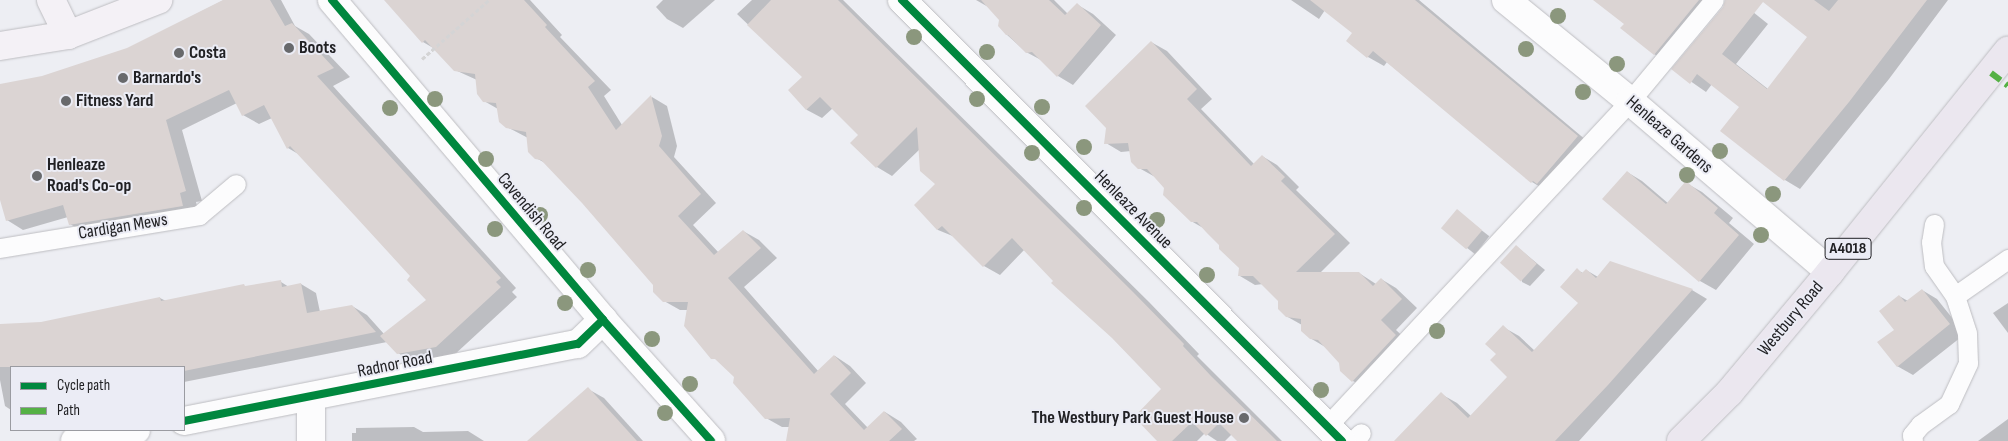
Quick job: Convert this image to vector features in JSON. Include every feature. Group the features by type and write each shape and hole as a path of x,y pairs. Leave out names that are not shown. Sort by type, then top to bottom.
{"main road":[{"path":"52,0 68,35"},
{"path":"0,46 68,35 158,0"},
{"name":"Westbury Road","path":"1682,441 1729,392 1830,272 2008,51"}],"street":[{"name":"Cavendish Road","path":"332,0 604,320 711,441"},
{"name":"Henleaze Avenue","path":"902,0 1346,435"},
{"name":"Henleaze Gardens","path":"1506,0 1630,101 1830,272"},
{"name":"Radnor Road","path":"185,421 578,344 604,320"},
{"path":"311,441 312,397"},
{"path":"76,441 131,431"}],"lane":[{"path":"1346,435 1714,0"},
{"name":"Cardigan Mews","path":"0,248 199,215 236,184"},
{"path":"1913,441 1912,435 1920,425 1949,404 1968,363 1967,333 1955,296 1934,266 1931,242 1934,224"},
{"path":"1955,296 2008,259"}],"path":[{"path":"399,80 489,0"}],"building":[{"path":"223,0 270,0 285,26 292,23 334,68 317,76 501,278 496,282 501,287 436,347 397,354 380,336 426,300 407,280 410,276 356,217 290,146 287,149 264,105 242,116 229,90 166,120 186,191 180,193 183,206 69,225 63,205 6,221 0,200 0,84 42,76 127,48"},
{"path":"384,0 524,0 547,25 545,27 595,81 588,87 616,130 651,95 662,136 659,146 701,194 678,216 714,255 743,230 761,248 728,278 814,374 834,355 851,373 830,394 864,430 884,411 902,429 889,441 786,441 790,418 765,419 733,383 734,377 715,359 711,359 684,326 688,302 663,302 653,292 653,285 582,203 541,160 535,159 528,152 526,132 506,128 499,122 496,103 483,102 477,94 475,74 454,71 425,40 422,43"},
{"path":"771,0 838,0 1133,292 1184,344 1183,346 1211,376 1277,441 1237,441 1219,423 1206,436 1192,422 1172,441 1157,441 1134,417 1161,389 1112,338 1051,283 1053,281 1012,238 983,267 942,226 937,230 914,205 935,184 920,171 917,127 876,168 850,143 858,135 820,97 806,110 788,90 802,77 747,25"},
{"path":"981,0 1049,0 1065,15 1077,3 1101,25 1057,77 1032,52 1026,53 1006,35 998,26 999,20"},
{"path":"1310,0 1415,0 1578,136 1537,184 1533,181 1531,183 1373,51 1367,58 1346,41 1352,33"},
{"path":"1593,0 1699,0 1654,55 1620,28 1624,24"},
{"path":"1725,0 1814,0 1829,11 1838,0 1927,0 1849,102 1784,181 1720,131 1739,107 1697,74 1690,84 1671,69 1723,7","holes":["1763,2 1807,37 1767,89 1722,54"]},
{"path":"1151,41 1197,89 1187,99 1251,166 1262,155 1285,177 1281,181 1335,234 1296,272 1359,272 1373,286 1381,278 1402,299 1381,320 1396,335 1352,382 1340,371 1339,363 1318,340 1310,339 1301,331 1301,319 1286,317 1278,309 1278,301 1253,276 1238,276 1239,268 1219,249 1219,245 1197,222 1191,222 1163,195 1164,188 1147,169 1138,169 1131,162 1128,143 1104,144 1106,128 1085,106"},
{"path":"1627,171 1666,204 1686,181 1718,208 1714,213 1739,235 1699,282 1602,199"},
{"path":"1457,209 1482,230 1466,249 1441,228"},
{"path":"1516,245 1537,264 1521,282 1500,263"},
{"path":"1610,261 1693,289 1608,385 1555,441 1394,441 1441,392 1468,418 1507,377 1490,360 1496,354 1485,344 1503,325 1532,352 1578,303 1560,287 1577,268 1582,273 1586,269 1596,278"},
{"path":"281,280 282,287 301,283 307,313 352,305 376,332 185,371 185,366 0,367 0,324 41,322 160,297 161,301 244,284 245,286"},
{"path":"1922,289 1950,324 1897,367 1877,342 1894,330 1879,311 1899,295 1905,302"},
{"path":"588,387 637,441 527,441"}],"marked path":[{"path":"1991,73 2008,86"}],"cycle path":[{"path":"332,0 603,320 711,441"},
{"path":"902,0 1342,441"},
{"path":"185,421 578,344 603,320"}],"place":[{"name":"Boots","path":"289,48"},
{"name":"Costa","path":"179,53"},
{"name":"Barnardo's","path":"123,78"},
{"name":"Fitness Yard","path":"66,101"},
{"name":"Henleaze Road's Co-op","path":"37,176"},
{"name":"The Westbury Park Guest House","path":"1244,418"}]}
